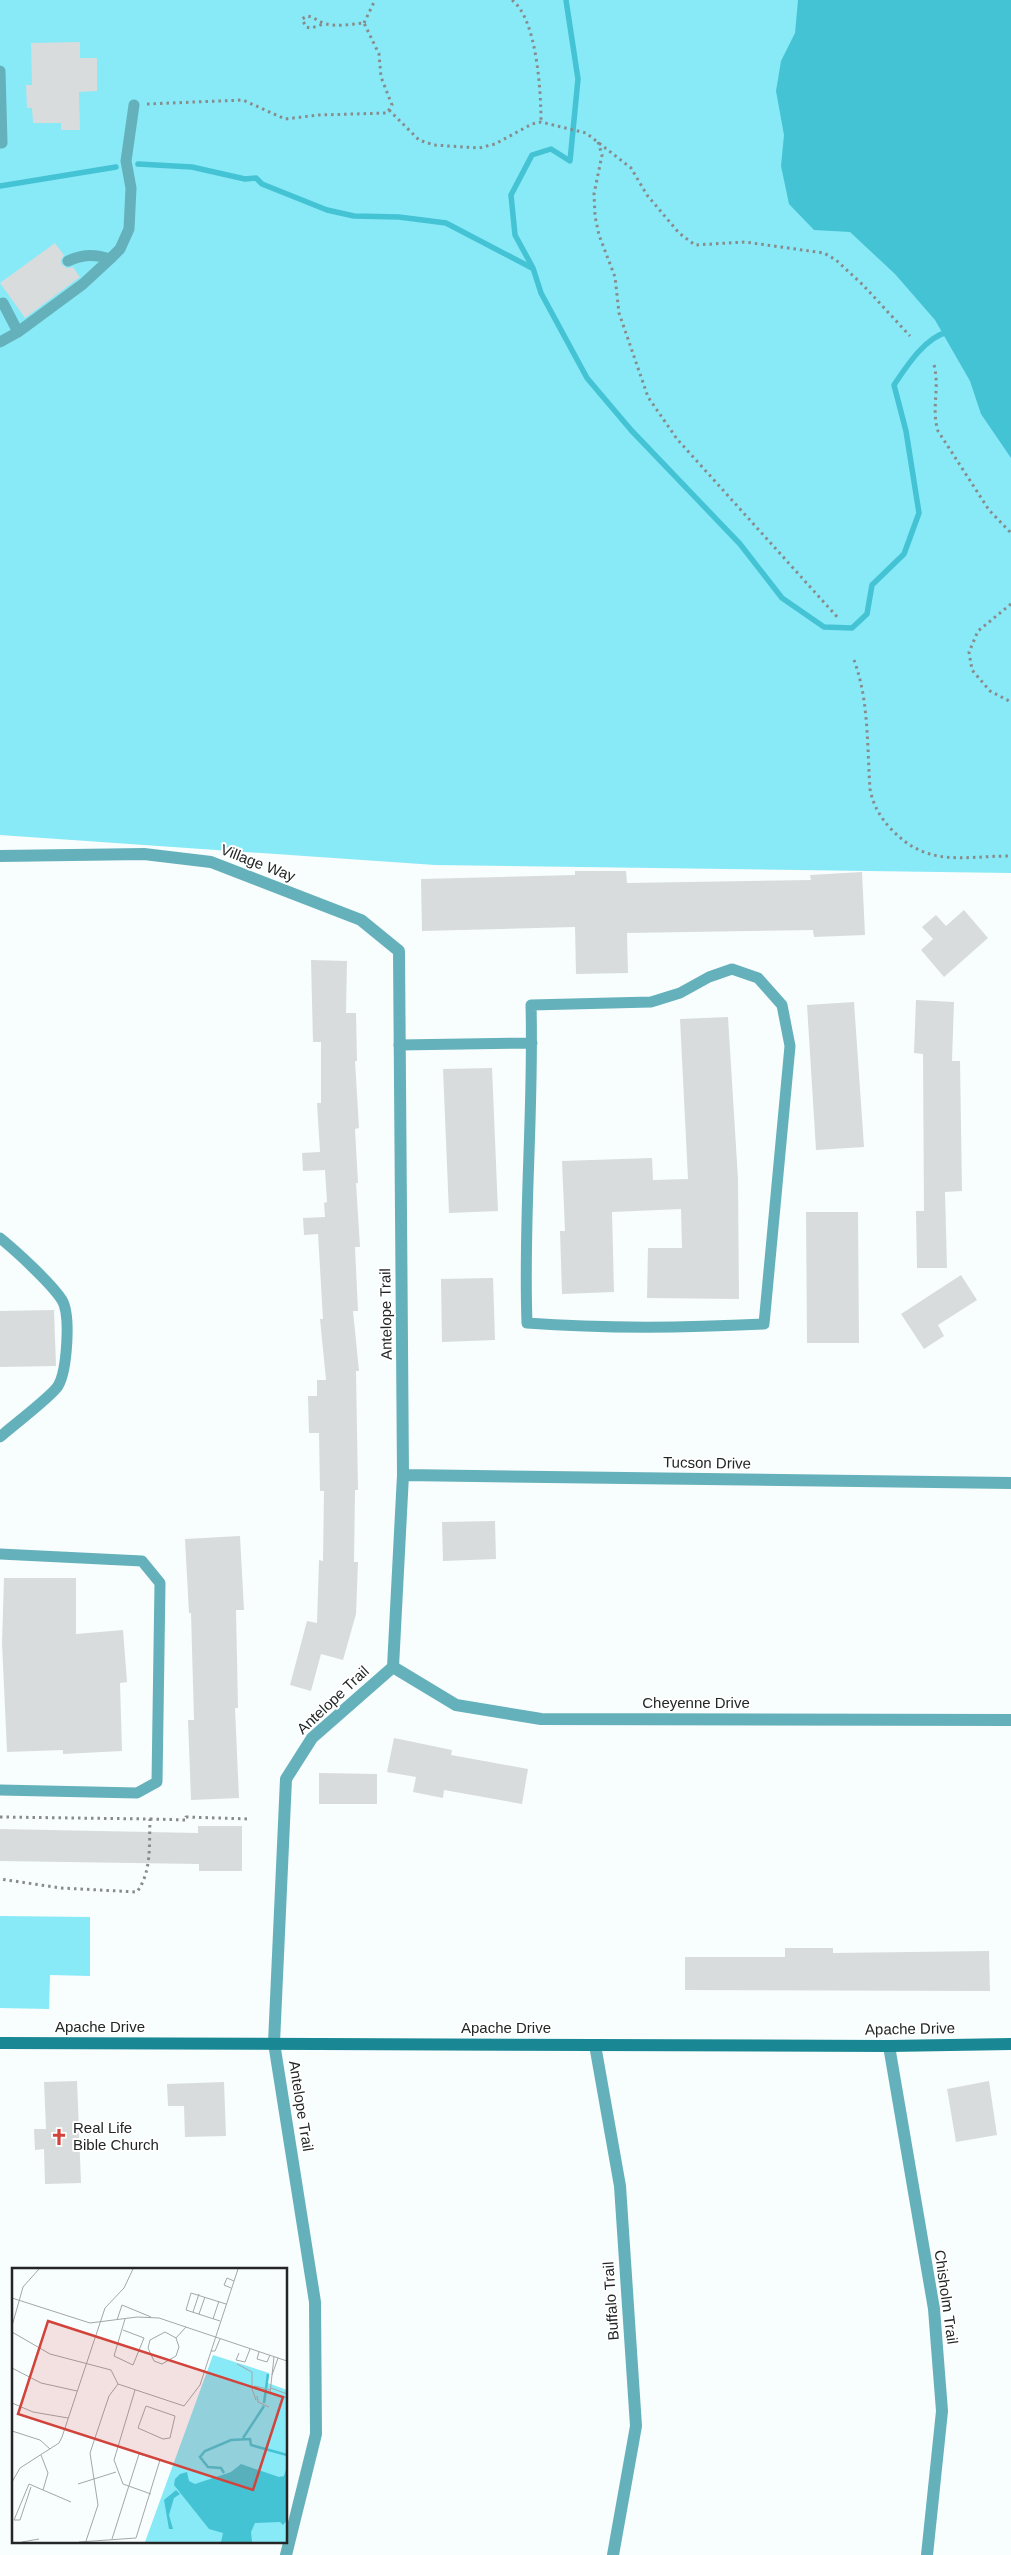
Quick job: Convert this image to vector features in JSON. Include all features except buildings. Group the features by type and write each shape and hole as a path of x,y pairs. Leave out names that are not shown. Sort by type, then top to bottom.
{"street":[{"name":"Village Way","path":"0,856 144,854 211,862 361,920 399,951"},
{"name":"Antelope Trail","path":"286,2555 316,2434 315,2302 274,2043 286,1779 312,1738 393,1667 403,1475 399,951"},
{"name":"Tucson Drive","path":"403,1475 1011,1483"},
{"name":"Cheyenne Drive","path":"393,1667 456,1704 541,1719 1011,1720"},
{"name":"Apache Drive","path":"0,2043 889,2046 1011,2044"},
{"name":"Buffalo Trail","path":"595,2045 620,2186 636,2426 613,2555"},
{"name":"Chisholm Trail","path":"889,2046 934,2309 942,2411 927,2555"}],"lane":[{"path":"0,71 2,143 0,144"},
{"path":"0,342 18,332 83,284 120,249 129,229 131,188 126,161 134,105"},
{"path":"68,261 79,256 98,255 110,259"},
{"path":"0,304 3,303 18,332"},
{"path":"732,969 758,978 782,1005 790,1046 764,1324 677,1329 575,1327 527,1323 524,1253 532,1043 531,1006 651,1002 680,993 709,977 732,969"},
{"path":"399,1045 532,1043"},
{"path":"0,1238 16,1251 63,1301 66,1323 66,1350 57,1387 0,1437"},
{"path":"0,1554 142,1561 160,1583 157,1782 137,1794 0,1790"}],"path":[{"path":"364,23 375,0"},
{"path":"512,0 517,4 528,23 541,102 541,122"},
{"path":"324,24 313,17 307,16 302,20 306,27 311,28 324,24 364,23"},
{"path":"134,105 243,100 285,119 319,115 388,113 392,105 381,77 379,54 364,23"},
{"path":"389,110 419,140 434,146 478,148 495,144 532,124 541,122 586,133 631,168 646,195 679,233 695,245 745,242 824,253 836,260 863,284 910,336"},
{"path":"592,136 600,146 602,155 594,194 595,216 614,277 618,313 648,397 677,439 839,619"},
{"path":"934,365 938,381 934,419 938,431 989,510 1011,533"},
{"path":"1011,604 978,632 969,652 972,670 990,691 1011,702"},
{"path":"854,660 861,679 865,705 871,795 875,806 886,823 898,836 923,854 946,857 1011,856"},
{"path":"0,1817 186,1820 186,1817 250,1819"},
{"path":"0,1878 61,1888 136,1892 144,1882 148,1864 150,1819"}],"shaded area":[{"path":"0,0 1011,0 1011,873 435,865 0,835"},
{"path":"798,0 1011,0 1011,458 981,414 970,381 935,320 895,274 850,232 814,230 789,204 781,166 784,135 776,91 781,61 795,33"},
{"path":"0,1916 90,1917 90,1976 50,1975 49,2009 0,2008"}],"waterway":[{"path":"566,0 578,79 570,161 551,149 532,155 511,195 515,235 533,268 541,293 587,378 631,430 740,544 782,598 824,627 852,628 867,614 872,585 904,554 919,513 906,431 894,385 924,346 948,332"},
{"path":"138,164 192,167 245,179 256,178 262,184 327,210 354,216 399,217 446,223 532,268"},
{"path":"0,186 116,167"}],"place":[{"name":"Real Life Bible Church","path":"59,2137"}]}
